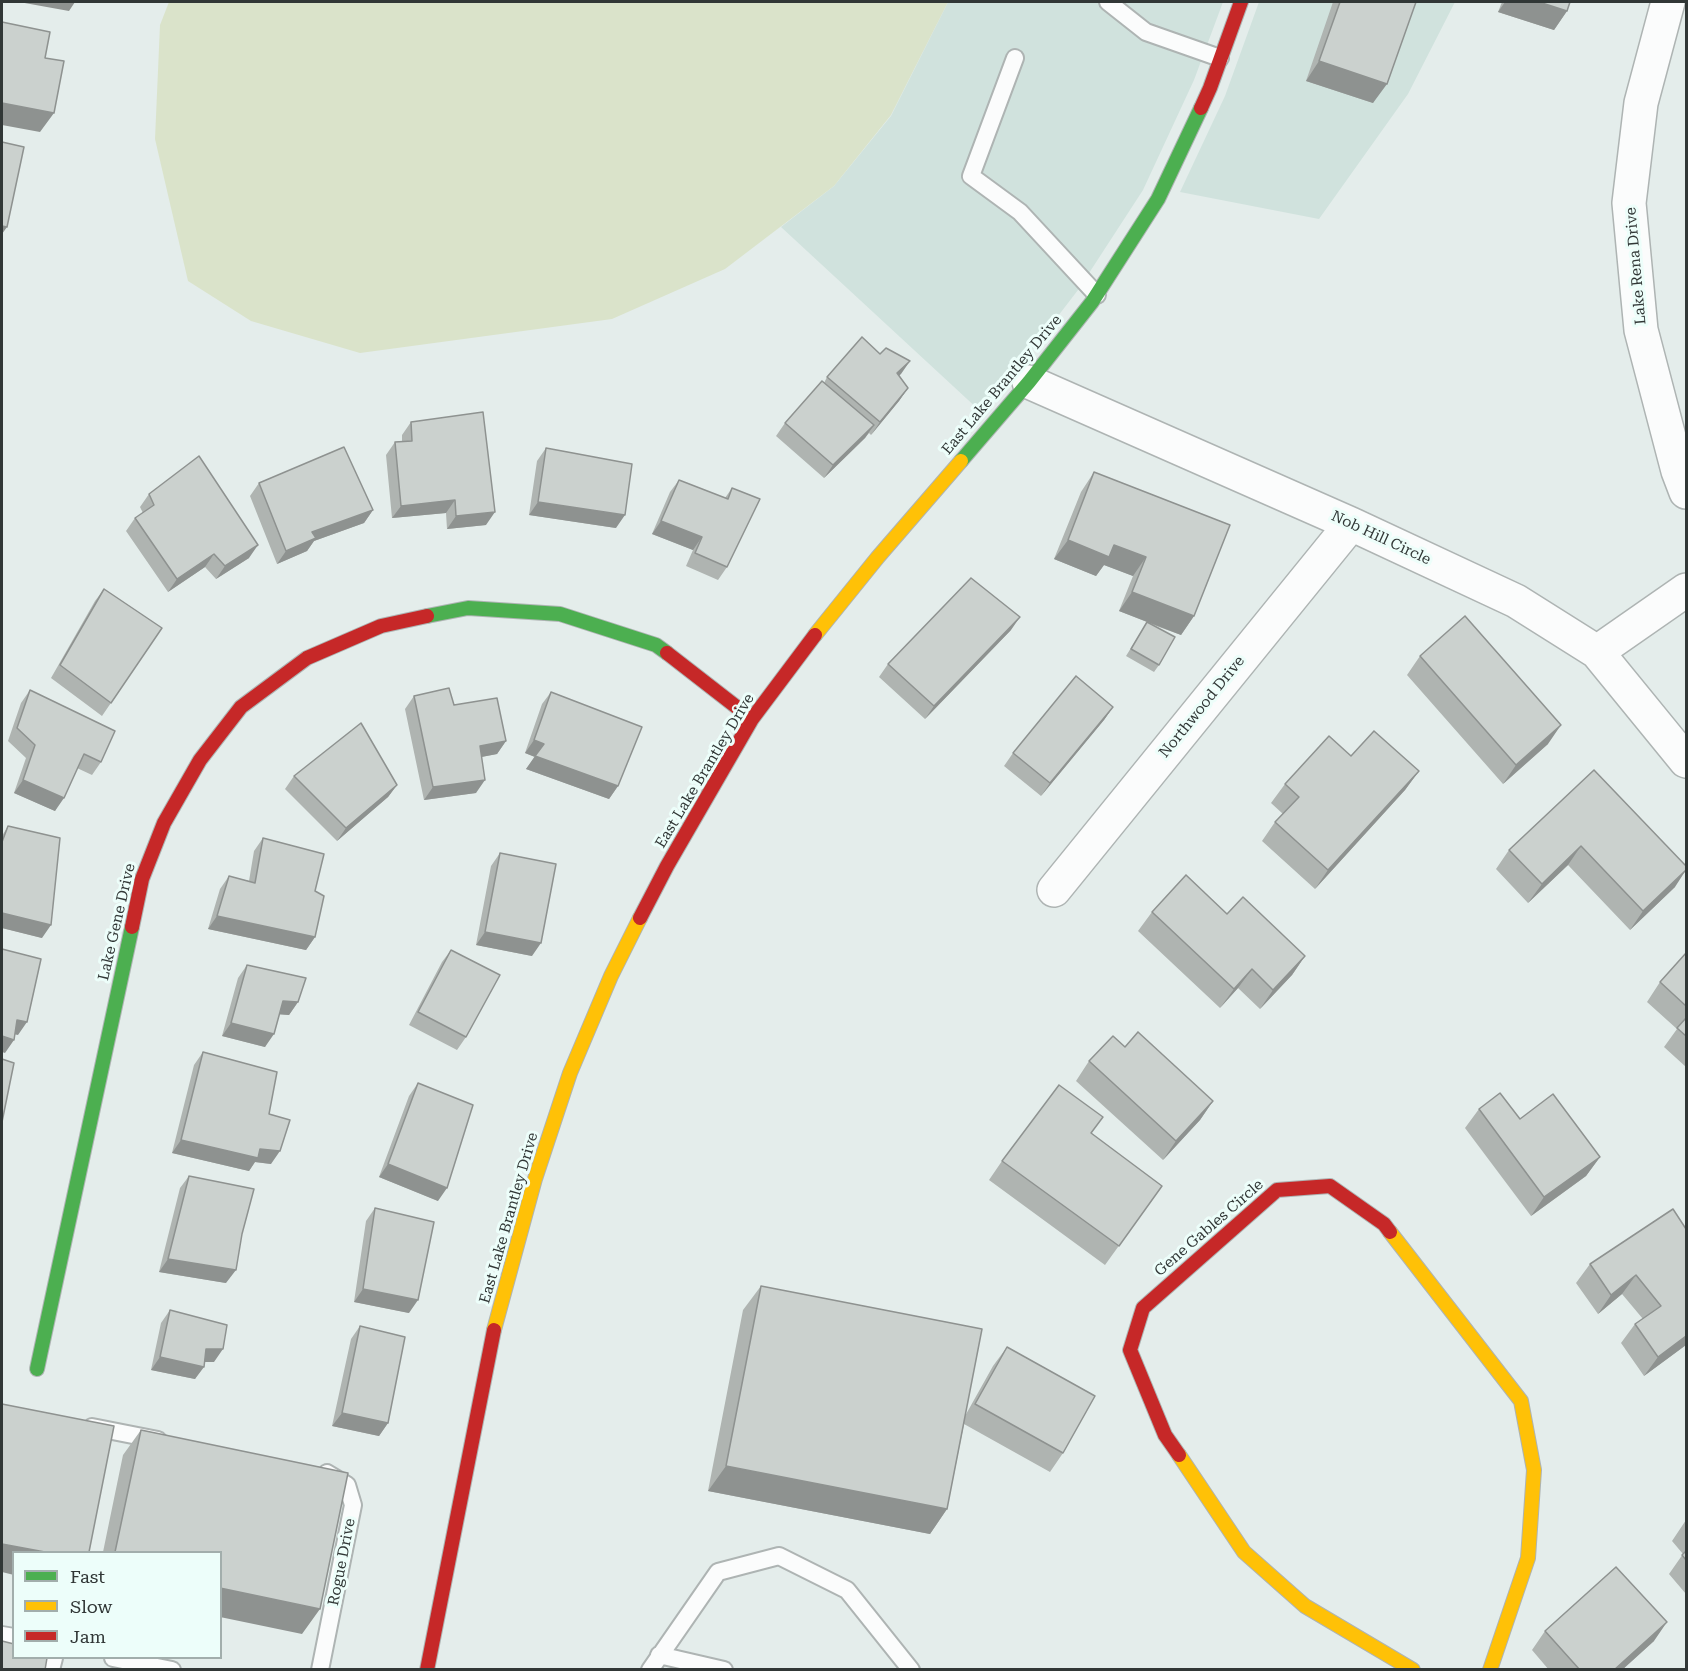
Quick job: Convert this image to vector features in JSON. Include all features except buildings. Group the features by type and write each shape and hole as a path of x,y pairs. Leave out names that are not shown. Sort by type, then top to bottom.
{"street":[{"name":"East Lake Brantley Drive","path":"427,1670 496,1320 535,1179 570,1072 612,976 667,866 752,719 824,622 1029,382 1092,302 1158,200 1209,88 1241,2"},
{"name":"Lake Rena Drive","path":"1668,2 1641,103 1629,203 1641,330 1678,471 1686,492"},
{"name":"Nob Hill Circle","path":"1029,382 1351,524 1516,601 1597,652 1686,761"},
{"name":"Northwood Drive","path":"1054,890 1351,524"},
{"path":"1597,652 1686,590"},
{"name":"Lake Gene Drive","path":"37,1370 142,879 164,822 189,778 241,707 307,658 381,626 468,608 560,614 656,645 752,719"},
{"name":"Gene Gables Circle","path":"1413,1670 1305,1606 1244,1552 1166,1435 1130,1350 1143,1308 1277,1190 1330,1186 1384,1224 1521,1401 1534,1470 1528,1558 1490,1670"}],"lane":[{"path":"1108,2 1146,32 1220,58"},
{"path":"1015,58 971,176 1020,212 1097,294"},
{"path":"72,1424 177,1444"},
{"name":"Rogue Drive","path":"306,1469 330,1473 347,1485 353,1505 320,1670"},
{"path":"650,1670 718,1572 779,1556 847,1590 910,1670"},
{"path":"659,1655 724,1670"},
{"path":"118,1659 172,1670"}],"shaded area":[{"path":"948,2 1223,2 1194,80 1143,190 1078,290 1025,359 1020,357 1014,372 980,411 781,227 834,186 891,116"},
{"path":"1259,2 1455,2 1408,94 1319,219 1180,192 1225,96"}],"green space":[{"path":"169,2 948,2 891,115 834,186 725,269 612,319 360,353 251,321 188,281 155,139 160,25"}],"traffic: fast":[{"path":"961,461 1029,382 1092,302 1158,199 1201,108"},
{"path":"427,616 468,608 560,614 656,645 667,653"},
{"path":"37,1369 132,927"}],"traffic: slow":[{"path":"815,635 878,557 961,461"},
{"path":"494,1330 535,1179 570,1073 611,976 640,918"},
{"path":"1390,1232 1521,1401 1534,1470 1528,1558 1490,1670"},
{"path":"1179,1455 1244,1552 1305,1606 1413,1670"}],"traffic: jam":[{"path":"1201,108 1241,2"},
{"path":"132,927 142,879 164,823 200,760 241,707 307,658 381,626 427,616"},
{"path":"640,918 667,866 752,719 815,635"},
{"path":"667,653 752,719"},
{"path":"1179,1455 1165,1435 1130,1350 1143,1308 1277,1190 1330,1186 1384,1224 1390,1232"},
{"path":"427,1670 494,1330"}]}
